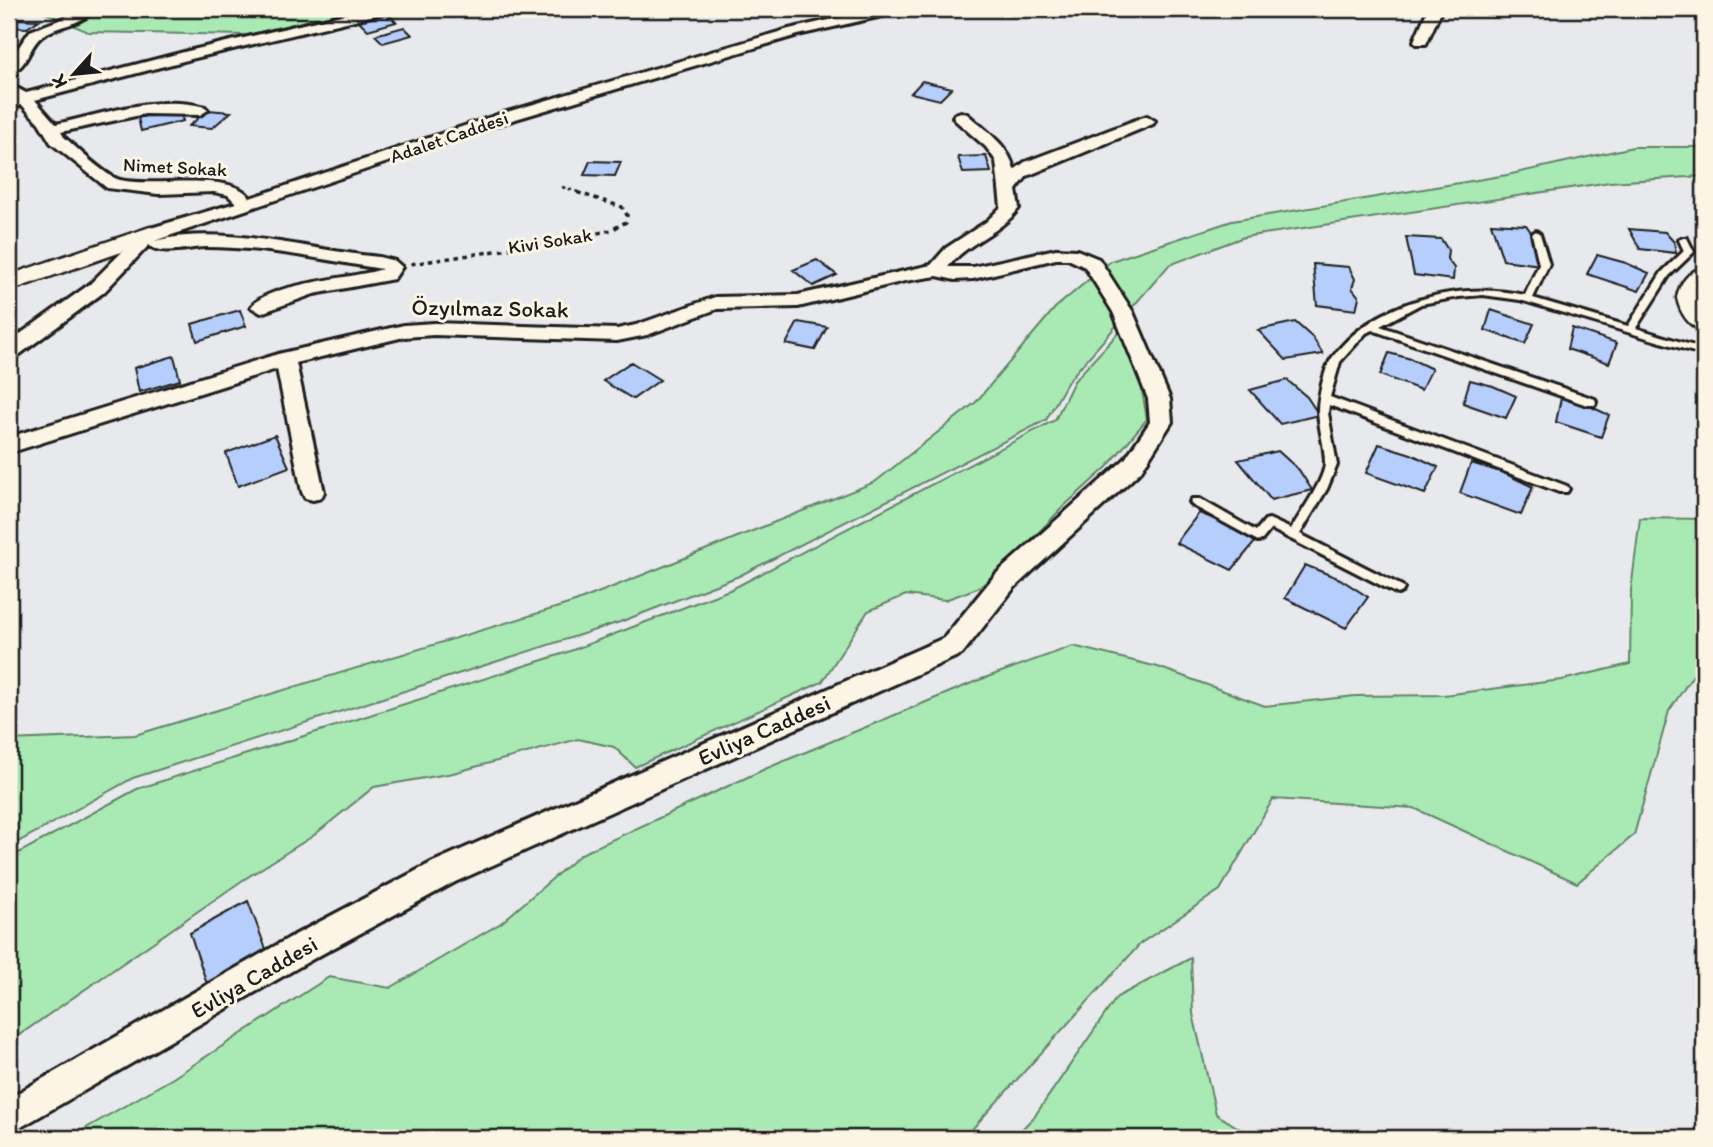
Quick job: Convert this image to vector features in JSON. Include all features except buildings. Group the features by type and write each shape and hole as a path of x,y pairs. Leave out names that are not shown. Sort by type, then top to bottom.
{"street":[{"path":"9,69 24,53 35,34 67,22 89,9"},
{"path":"9,103 82,82 383,9"},
{"name":"Adalet Caddesi","path":"9,284 503,118 794,32 894,9"},
{"path":"1421,41 1435,9"},
{"name":"Nimet Sokak","path":"9,87 27,99 53,129 57,140 113,184 158,189 214,187 240,195 246,206"},
{"path":"53,129 154,108 180,107 200,110"},
{"path":"937,270 943,258 993,228 1010,208 1004,161 992,144 961,117"},
{"path":"1009,188 1021,172 1031,166 1147,121"},
{"path":"9,352 97,288 142,241 243,243 386,263 393,267 387,275 343,281 279,298 261,307"},
{"name":"Evliya Caddesi","path":"9,1117 300,949 444,872 953,646 1005,581 1133,465 1161,422 1159,399 1123,312 1092,263 1071,254 1056,254 973,273 955,274 937,270"},
{"name":"Özyılmaz Sokak","path":"9,445 285,359 404,331 434,329 617,335 640,331 715,303 799,301 905,275 937,270"},
{"path":"1704,275 1694,282 1689,295 1691,308 1704,323"},
{"path":"285,359 313,492"}],"lane":[{"path":"1528,299 1544,264 1536,234"},
{"path":"1631,329 1665,274 1689,252 1684,240"},
{"path":"1293,535 1321,489 1331,465 1323,413 1324,399 1335,361 1362,331 1418,302 1483,292 1528,299 1704,352"},
{"path":"1370,326 1591,402"},
{"path":"1324,399 1563,489"},
{"path":"1196,502 1258,537 1269,523 1398,589"}],"path":[{"name":"Kivi Sokak","path":"393,267 568,240 611,230 626,222 627,215 622,207 562,187"}],"green space":[{"path":"9,9 356,9 247,35 88,32 39,10 9,14"},
{"path":"1633,147 1704,147 1704,176 1610,182 1244,237 1169,265 1068,381 1046,420 739,576 620,622 133,778 9,847 9,740 135,735 575,602 875,482 976,402 1055,308 1111,261 1232,221 1507,175"},
{"path":"1120,331 1141,385 1147,419 1107,467 1063,507 1011,561 980,587 945,600 906,595 868,611 822,682 635,767 614,747 578,739 453,773 374,787 313,836 243,880 9,1042 9,858 137,789 565,653 732,589 1055,420 1074,381"},
{"path":"1640,518 1704,519 1704,659 1669,711 1634,835 1577,883 1414,808 1273,799 1220,890 1141,943 964,1138 69,1138 173,1078 329,977 390,988 501,923 581,854 765,769 979,680 1073,646 1158,667 1265,706 1355,696 1444,695 1562,680 1630,664 1631,590"},
{"path":"1191,958 1193,1014 1216,1114 1255,1138 1013,1138 1034,1117 1117,997"}]}
